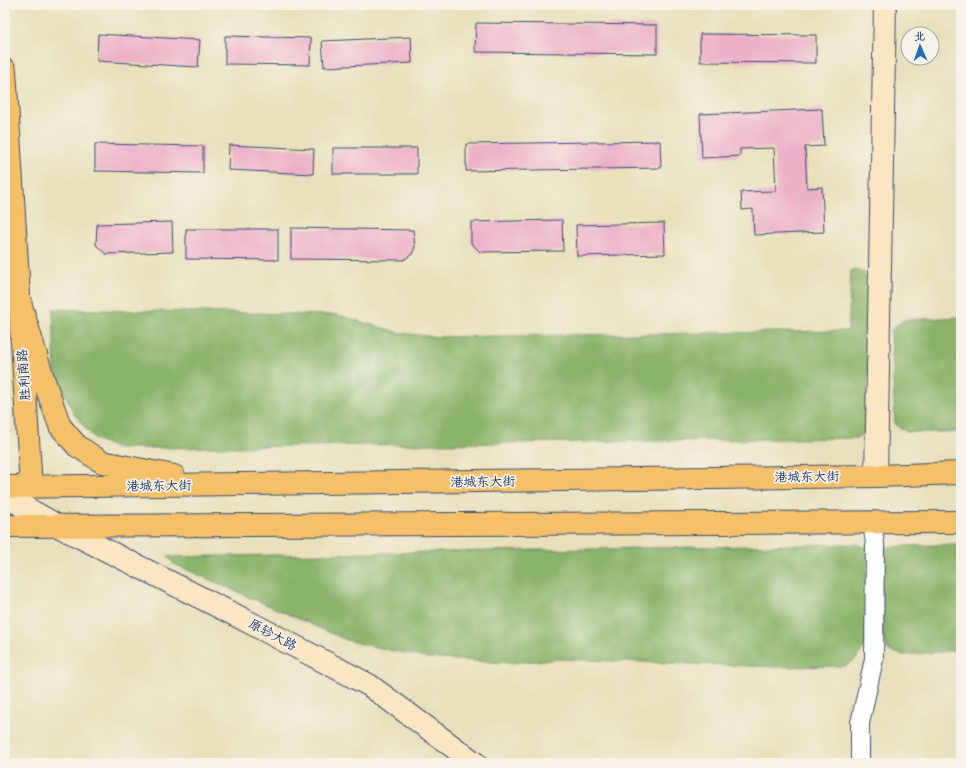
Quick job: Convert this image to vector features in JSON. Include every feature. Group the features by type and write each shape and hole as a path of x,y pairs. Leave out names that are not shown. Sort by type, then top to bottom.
{"main road":[{"name":"胜利南路","path":"5,70 31,487"},
{"path":"19,299 43,378 60,426 77,446 102,462 214,485"},
{"name":"港城东大街","path":"5,487 876,476 961,473"},
{"path":"5,526 961,522"}],"street":[{"path":"876,476 885,5"},
{"name":"原轸大路","path":"5,496 58,526 239,617 369,685 475,763"},
{"path":"860,763 860,723 874,659 874,544 872,522"}],"green space":[{"path":"851,270 863,271 871,289 866,432 856,438 115,448 94,438 74,414 55,372 53,309 338,315 400,333 435,337 848,331"},
{"path":"961,317 961,432 907,432 895,425 891,330 904,320"},
{"path":"856,544 867,548 866,644 856,659 846,666 778,667 560,659 510,663 426,658 349,641 174,564 168,557"},
{"path":"961,544 961,650 904,655 889,651 883,640 880,547"}],"building":[{"path":"476,23 657,25 657,54 475,52"},
{"path":"98,34 200,40 198,67 97,61"},
{"path":"700,34 816,35 816,63 700,62"},
{"path":"225,36 311,38 310,65 225,64"},
{"path":"411,37 412,63 324,67 322,41"},
{"path":"822,109 824,146 805,147 807,188 822,187 824,232 754,235 753,209 742,210 741,192 776,191 774,148 740,149 740,156 702,158 700,114"},
{"path":"660,141 661,168 466,171 466,144"},
{"path":"95,144 203,146 203,173 95,171"},
{"path":"229,145 314,149 313,174 228,170"},
{"path":"333,148 417,148 417,174 333,174"},
{"path":"562,220 563,251 480,252 471,243 471,222"},
{"path":"172,222 173,252 106,254 96,245 97,224"},
{"path":"664,223 665,254 577,256 576,225"},
{"path":"291,228 413,230 415,247 412,254 404,260 291,259"},
{"path":"186,229 278,229 278,260 186,259"}]}
